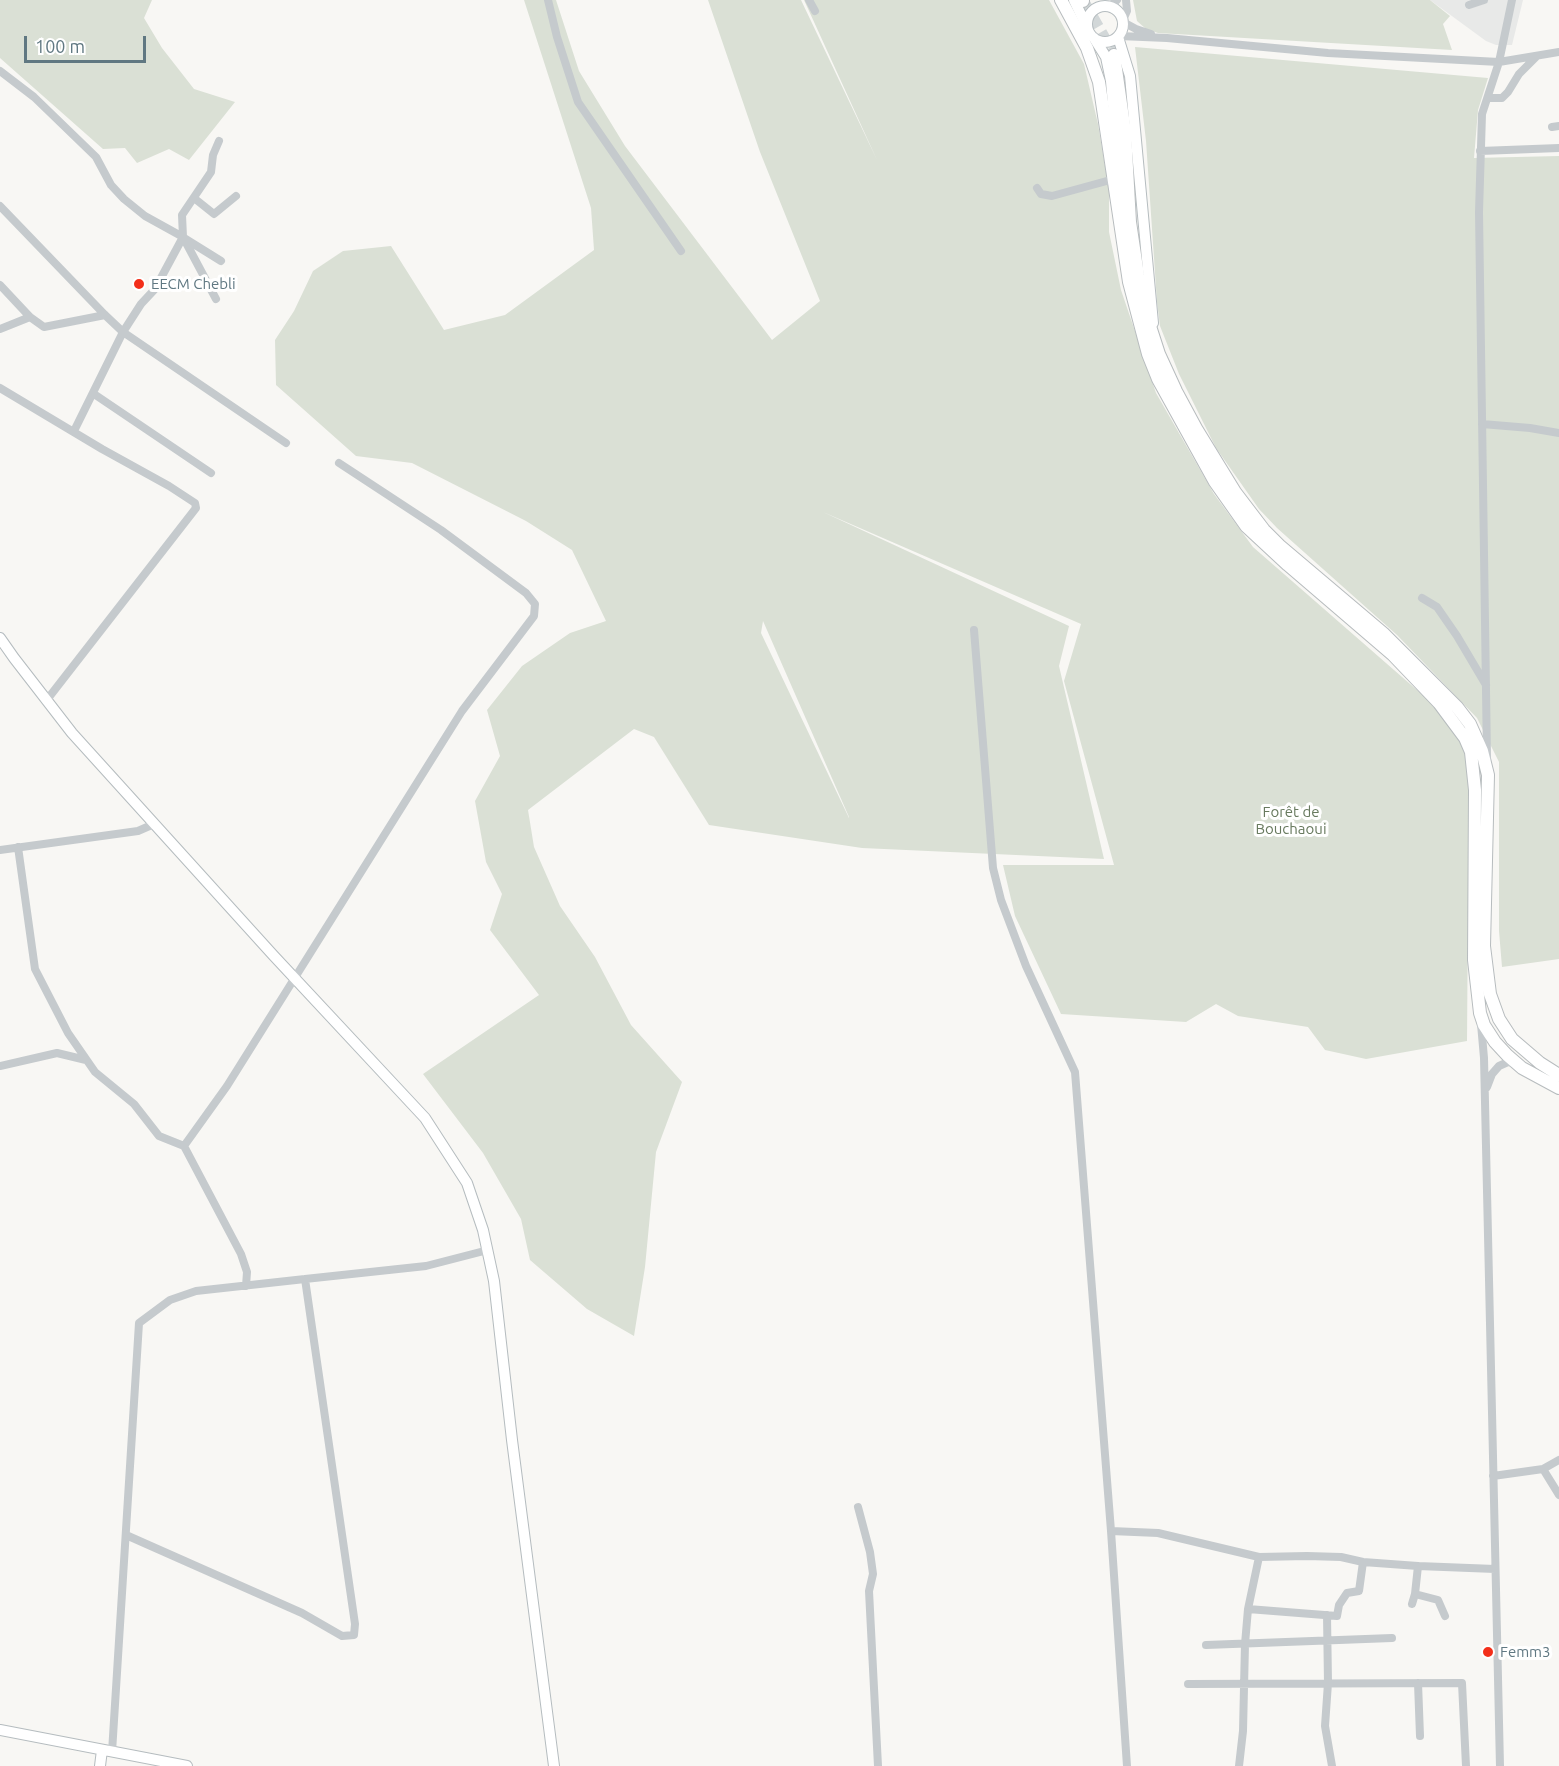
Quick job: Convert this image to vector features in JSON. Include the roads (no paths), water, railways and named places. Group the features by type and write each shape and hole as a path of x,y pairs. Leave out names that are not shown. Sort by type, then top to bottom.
{"highway":[{"path":"1061,0 1087,48 1100,82 1133,305 1155,370 1215,482 1233,510 1271,550 1393,656 1439,703 1465,738 1471,752 1475,790 1473,960 1480,1013 1484,1025 1495,1042 1516,1063 1559,1088"},
{"path":"1114,55 1125,132 1130,222 1138,276 1155,341 1176,391 1197,430 1249,512 1279,545 1383,633 1457,707 1477,738 1488,775 1485,946 1490,994 1499,1019 1512,1039 1540,1063 1559,1075"}],"main road":[{"path":"1080,0 1091,34 1106,57 1112,81 1125,258"},
{"path":"1107,3 1119,11 1123,28 1118,37 1106,42 1091,34 1088,18 1094,9 1107,3"},
{"path":"1118,37 1130,76 1155,341"},
{"path":"0,638 72,733 295,979 425,1118 467,1183 483,1230 494,1281 554,1766"},
{"path":"0,1731 187,1766"},
{"path":"100,1766 107,1751"}],"street":[{"path":"548,0 557,37 578,102 681,251"},
{"path":"809,0 815,11"},
{"path":"1126,0 1127,11 1123,21 1142,32 1167,38"},
{"path":"1469,5 1484,0"},
{"path":"1488,775 1480,151 1482,114 1499,62 1512,0"},
{"path":"1118,37 1167,38 1328,54 1499,62 1559,52"},
{"path":"1489,98 1502,98 1519,74 1536,57"},
{"path":"0,71 34,97 96,157 111,185 124,199 145,216 221,261"},
{"path":"216,298 183,237 182,216 211,172 213,155 219,141"},
{"path":"1480,151 1559,148"},
{"path":"1037,188 1041,194 1052,196 1114,179"},
{"path":"194,198 214,214 236,196"},
{"path":"0,206 123,332 286,442"},
{"path":"74,431 94,394 109,356 141,304 154,289 183,237"},
{"path":"0,285 30,317 44,327 105,315"},
{"path":"0,329 30,317"},
{"path":"0,388 102,449 170,486 195,503 196,508 46,701"},
{"path":"94,394 211,473"},
{"path":"1482,424 1559,433"},
{"path":"184,1146 227,1086 462,711 534,616 535,604 526,593 441,530 339,462"},
{"path":"1422,598 1437,607 1458,636 1486,686"},
{"path":"974,630 993,868 1000,900 1026,966 1075,1072 1127,1766"},
{"path":"0,850 138,831 154,824"},
{"path":"18,847 35,969 68,1033 95,1072 134,1104 159,1136 184,1146 241,1254 247,1272 246,1286"},
{"path":"1480,1013 1485,1104 1500,1766"},
{"path":"0,1066 57,1053 86,1060"},
{"path":"1485,1104 1488,1081 1492,1074 1504,1063 1516,1063"},
{"path":"107,1751 126,1535 140,1323 170,1300 196,1292 426,1266 488,1250"},
{"path":"126,1535 302,1613 342,1636 354,1635 355,1624 305,1279"},
{"path":"1493,1476 1544,1469 1559,1460"},
{"path":"1544,1469 1559,1495"},
{"path":"858,1507 870,1552 873,1574 869,1591 878,1766"},
{"path":"1111,1531 1158,1533 1259,1557 1341,1557 1363,1562 1495,1569"},
{"path":"1239,1766 1243,1731 1248,1609 1259,1557"},
{"path":"1248,1609 1337,1616 1339,1605 1347,1593 1359,1591 1363,1562"},
{"path":"1412,1604 1418,1566"},
{"path":"1415,1594 1438,1600 1445,1616"},
{"path":"1327,1615 1328,1683 1325,1726 1332,1766"},
{"path":"1206,1645 1392,1638"},
{"path":"1418,1683 1420,1736"},
{"path":"1188,1684 1462,1683 1466,1766"}],"tunnel":[{"path":"1083,1 1114,55"}],"place":[{"name":"EECM Chebli","path":"139,284"},
{"name":"Femm3","path":"1488,1652"}],"park label":[{"name":"Forêt de Bouchaoui","path":"1291,820"}]}
